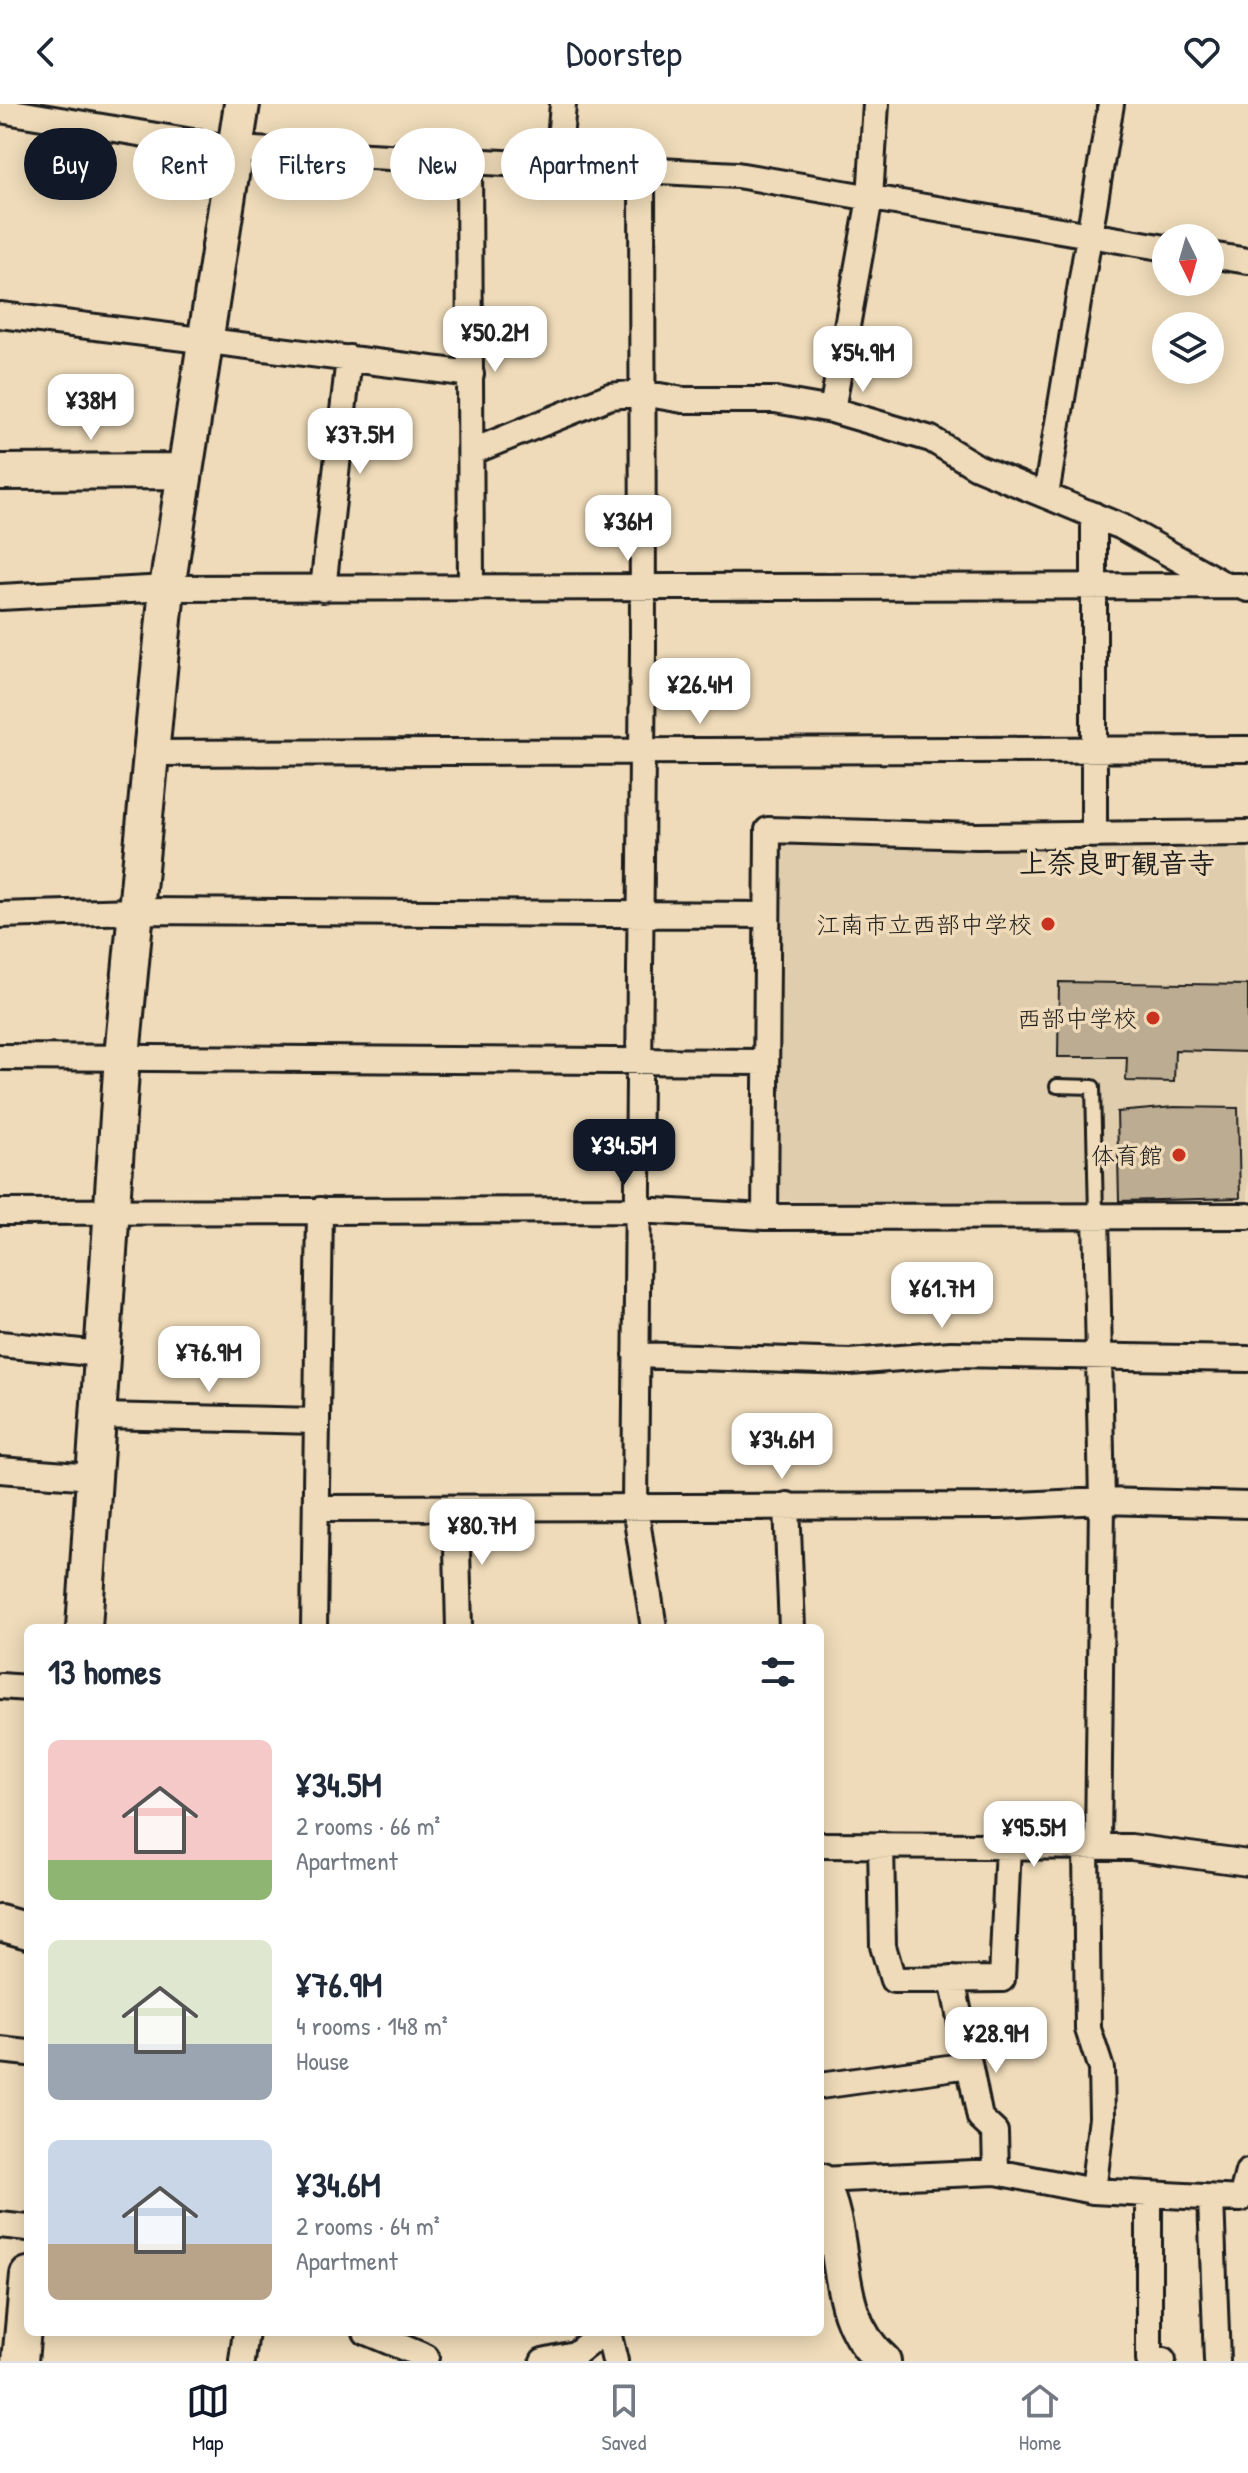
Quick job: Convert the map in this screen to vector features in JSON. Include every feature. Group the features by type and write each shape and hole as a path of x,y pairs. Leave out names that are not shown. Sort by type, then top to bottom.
{"street":[{"path":"242,104 235,149 390,156"},
{"path":"561,128 563,104"},
{"path":"832,410 870,198 876,104"},
{"path":"1046,495 1111,104"},
{"path":"0,110 133,132"},
{"path":"667,170 737,175 1152,246"},
{"path":"84,1624 122,1056 167,588 227,200"},
{"path":"469,200 471,588"},
{"path":"642,200 643,587 635,1508 653,1624"},
{"path":"1224,257 1248,261"},
{"path":"0,315 471,374"},
{"path":"323,589 349,358"},
{"path":"471,452 610,396 642,393 739,403 775,400 832,410 931,439 977,467 1094,515 1238,588"},
{"path":"0,472 183,471"},
{"path":"1094,515 1091,588 1096,749 1094,833"},
{"path":"0,597 167,588 1238,588"},
{"path":"152,753 1248,749"},
{"path":"765,1217 768,830 977,836 1248,833"},
{"path":"0,915 135,911 767,915"},
{"path":"0,1057 765,1062"},
{"path":"314,1624 320,1210"},
{"path":"0,1212 637,1210 765,1217 1248,1216"},
{"path":"1093,2191 1102,2117 1101,2069 1088,2029 1102,1501 1096,1214"},
{"path":"0,1344 101,1354"},
{"path":"636,1355 850,1362 951,1354 1248,1359"},
{"path":"99,1416 317,1421"},
{"path":"0,1470 93,1477"},
{"path":"316,1508 999,1506 1102,1501 1248,1505"},
{"path":"787,1505 792,1624"},
{"path":"456,1508 459,1624"},
{"path":"0,1686 24,1688"},
{"path":"824,1845 1092,1846 1248,1863"},
{"path":"881,1845 883,1946 893,1980 1002,1979 1008,1846"},
{"path":"0,1923 24,1930"},
{"path":"952,1979 980,2118 995,2132 996,2172"},
{"path":"0,2050 24,2053"},
{"path":"824,2085 969,2065"},
{"path":"824,2181 996,2172 1093,2191 1241,2199 1248,2172"},
{"path":"824,2190 846,2301 870,2357"},
{"path":"1149,2194 1149,2360 1163,2361"},
{"path":"1211,2198 1217,2361"},
{"path":"0,2225 24,2228"},
{"path":"20,2361 24,2318"},
{"path":"242,2361 245,2336"},
{"path":"375,2336 426,2359 426,2336"},
{"path":"543,2361 575,2354 600,2336"},
{"path":"607,2336 615,2361"}],"lane":[{"path":"1057,1086 1093,1087 1096,1214"}],"shaded area":[{"path":"775,837 1248,845 1248,1213 774,1200"}],"building":[{"name":"西部中学校","path":"1059,982 1248,985 1248,1052 1175,1050 1174,1082 1126,1081 1127,1057 1058,1057"},
{"name":"体育館","path":"1174,1107 1238,1108 1240,1198 1119,1201 1117,1112"}],"place":[{"name":"江南市立西部中学校","path":"1048,924"},
{"name":"西部中学校","path":"1153,1018"},
{"name":"体育館","path":"1179,1155"}],"district":[{"name":"上奈良町観音寺","path":"1117,863"}]}
